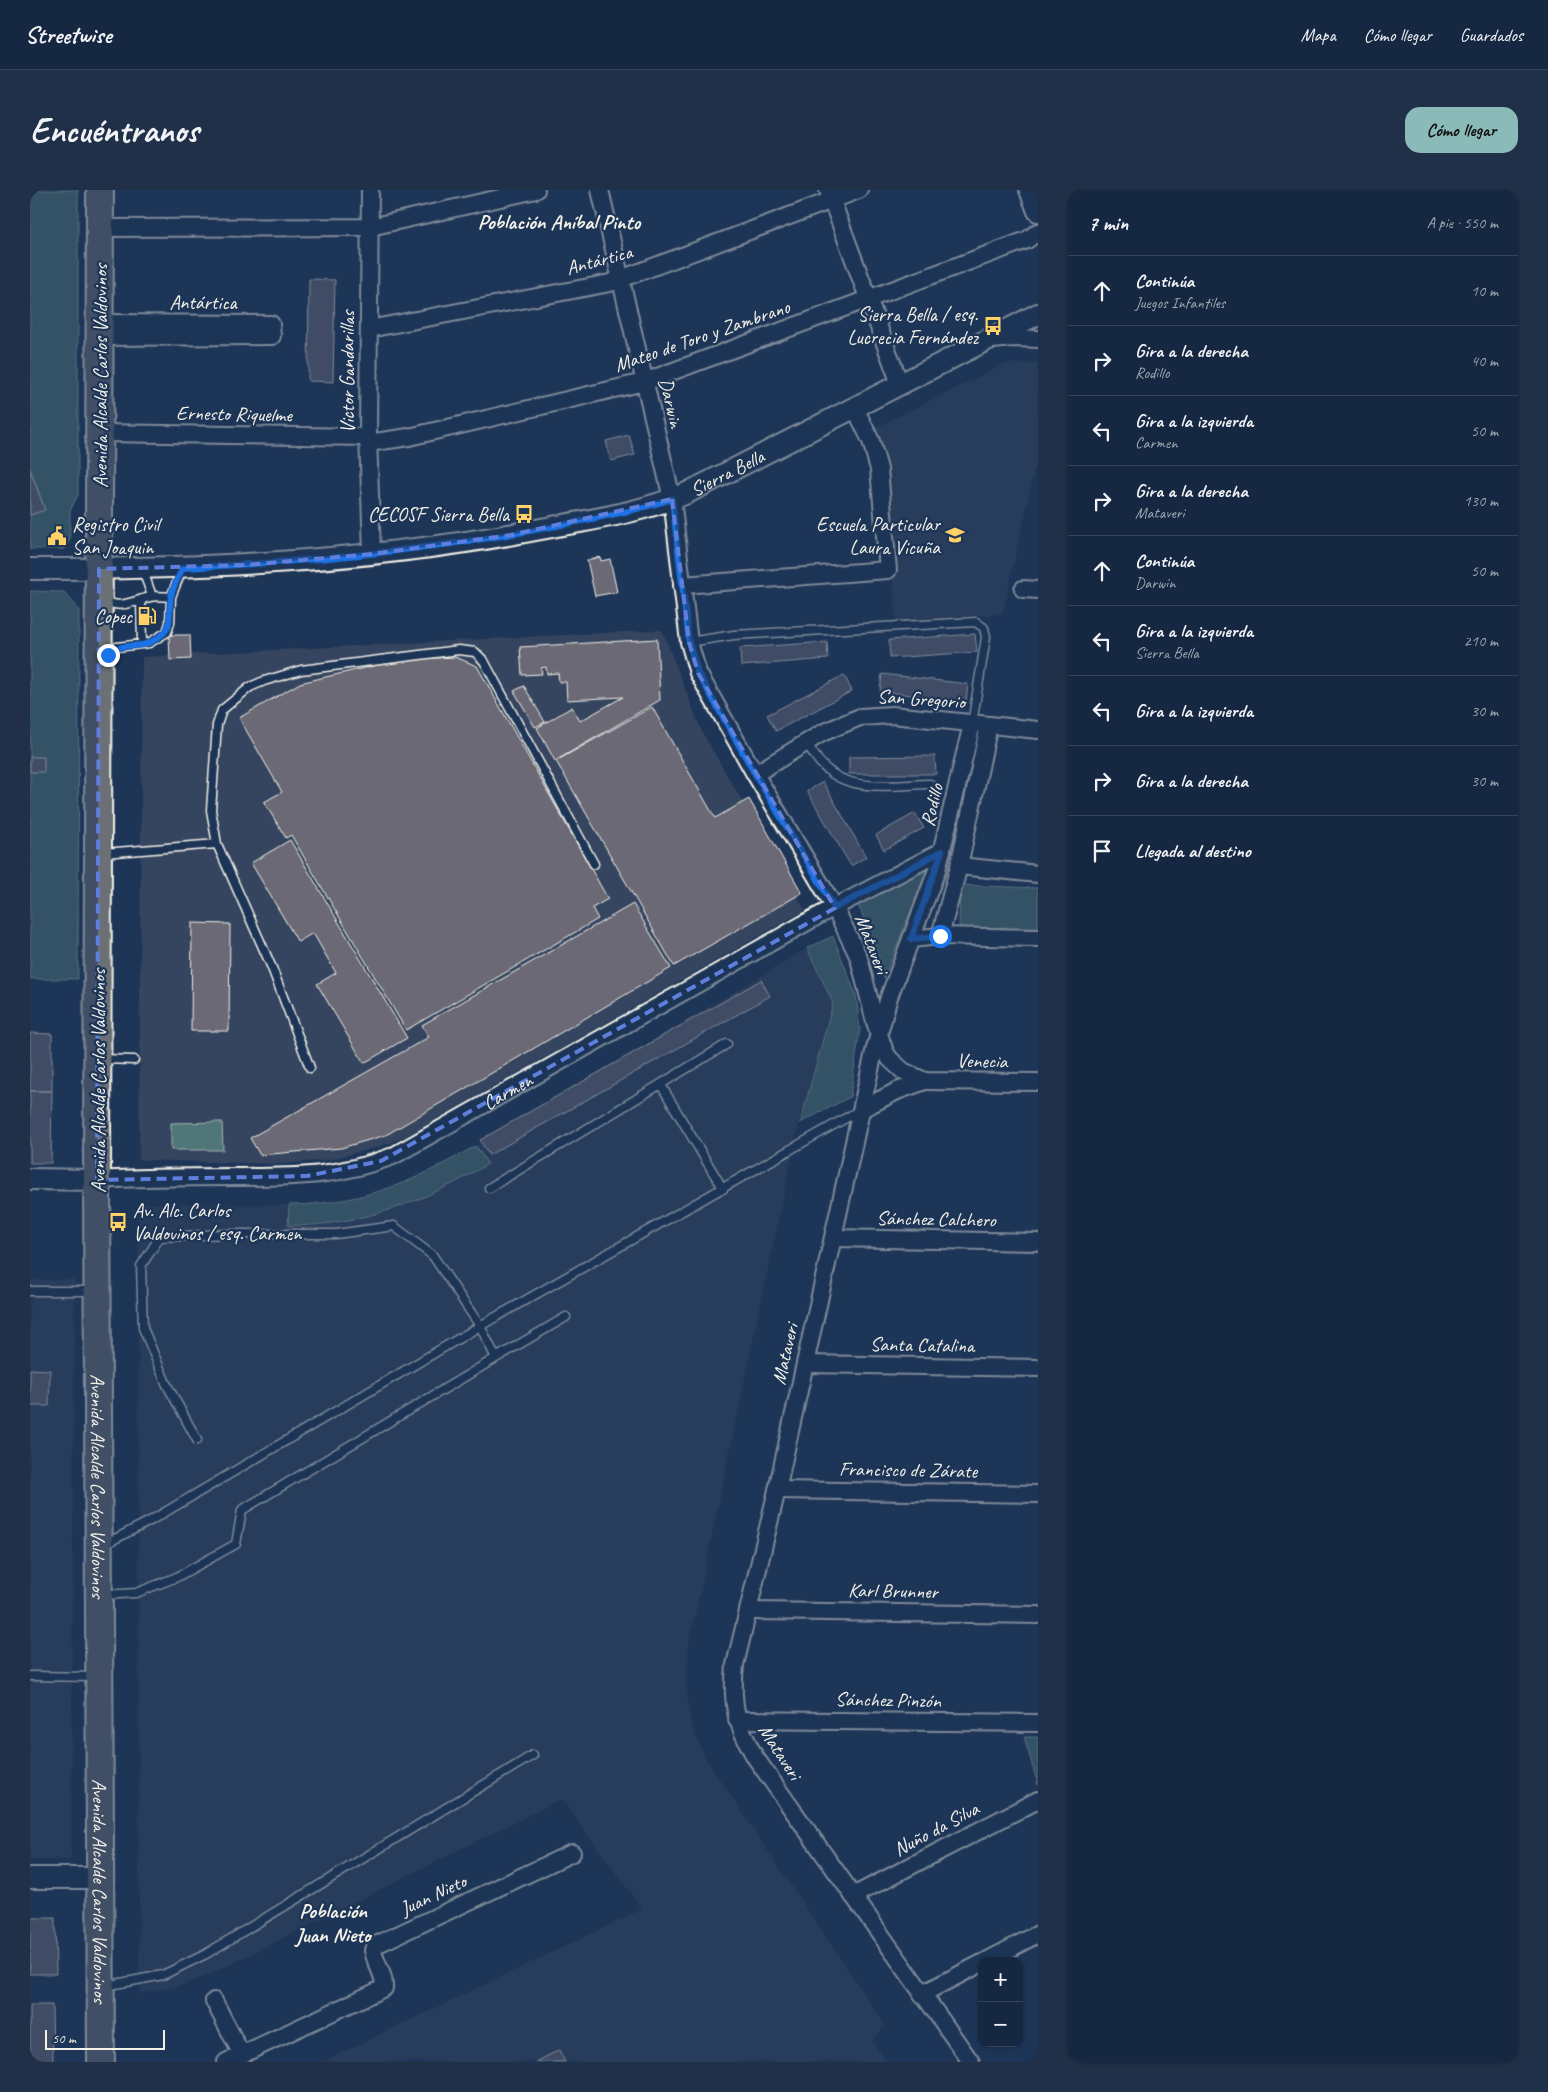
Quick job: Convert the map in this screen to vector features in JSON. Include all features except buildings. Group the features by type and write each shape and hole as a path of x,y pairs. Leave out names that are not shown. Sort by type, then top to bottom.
{"main road":[{"name":"Avenida Alcalde Carlos Valdovinos","path":"100,190 98,1292 101,2062"}],"street":[{"name":"Victor Gandarillas","path":"370,190 368,438 372,554"},
{"path":"370,222 489,190"},
{"path":"100,223 370,222 536,190"},
{"name":"Darwin","path":"600,190 672,499 688,636"},
{"name":"Antártica","path":"368,324 595,274 619,273 830,193 859,190"},
{"path":"1030,190 1038,211"},
{"path":"830,193 900,384"},
{"name":"Mateo de Toro y Zambrano","path":"368,438 643,377 867,294 1027,240 1038,230"},
{"name":"Sierra Bella","path":"30,569 99,581 142,568 183,568 372,554 511,535 649,507 672,499 1038,314"},
{"name":"Antártica","path":"271,324 272,336 100,330 271,324"},
{"path":"984,342 1012,338 1038,339"},
{"path":"682,585 888,570 879,469 871,441 855,408"},
{"name":"Ernesto Riquelme","path":"100,433 368,438"},
{"name":"Mataveri","path":"688,636 698,673 755,774 835,908 859,958 879,1036 777,1490 734,1666 734,1696 737,1720 756,1757 971,2062"},
{"name":"San Gregorio","path":"755,774 807,742 860,717 892,715 1038,730"},
{"name":"Rodillo","path":"879,1036 890,997 942,851 981,724"},
{"name":"Rodillo","path":"940,936 959,866 981,724"},
{"name":"Carmen","path":"30,1180 307,1176 353,1170 381,1161 406,1150 835,908 942,851"},
{"path":"959,866 1038,874"},
{"path":"911,939 940,936 1038,938"},
{"name":"Venecia","path":"879,1036 885,1052 897,1066 910,1076 925,1081 1038,1082"},
{"name":"Venecia","path":"862,1108 925,1081"},
{"name":"Sánchez Calchero","path":"833,1238 1038,1242"},
{"name":"Santa Catalina","path":"805,1364 1038,1368"},
{"name":"Francisco de Zárate","path":"777,1490 1038,1494"},
{"name":"Karl Brunner","path":"748,1611 1038,1615"},
{"name":"Sánchez Pinzón","path":"737,1720 1038,1723"},
{"name":"Nuño da Silva","path":"853,1896 1038,1800"},
{"name":"Juan Nieto","path":"226,2062 384,1988 384,1980 373,1950 378,1944 572,1853"},
{"path":"30,1878 100,1878"},
{"path":"994,1957 1038,1934"},
{"path":"922,1994 978,1965"},
{"path":"214,2001 242,2055"}],"lane":[{"path":"142,568 152,596"},
{"path":"99,663 117,647 149,643 167,632 170,623 171,597 183,568"},
{"path":"99,581 106,602 128,604 152,596 171,597"},
{"path":"141,600 142,644"},
{"path":"688,636 976,622 984,628 986,637 981,724"},
{"path":"310,1068 272,968 217,844 211,810 216,725 222,710 250,686 301,670 460,650 475,652 484,661 594,864"},
{"path":"807,742 813,756 822,767 833,776 847,783 861,785 930,784"},
{"path":"99,853 217,844"},
{"path":"489,1188 727,1044"},
{"path":"98,1058 134,1060"},
{"path":"661,1085 722,1189"},
{"path":"99,1548 150,1521 480,1326 862,1108"},
{"path":"198,1440 166,1383 143,1328 141,1266 160,1237 227,1234 336,1234 394,1226 433,1256 480,1326 496,1358"},
{"path":"30,1291 98,1292"},
{"path":"99,1595 136,1593 177,1577 236,1544 242,1510 566,1317"},
{"path":"30,1676 99,1677"},
{"path":"101,1986 163,1976 206,1954 533,1755"}],"highlighted area":[{"path":"672,499 689,642 698,673 835,908 381,1161 307,1176 97,1180 99,569 246,565 372,554 511,535"}],"shaded area":[{"name":"Escuela Particular Laura Vicuña","path":"1006,363 1038,364 1038,455 1003,614 896,621 883,456 872,429"},
{"path":"662,630 702,732 805,910 405,1137 379,1147 328,1160 282,1164 139,1160 142,657"},
{"path":"807,948 833,1002 799,1123 689,1645 686,1684 691,1723 705,1757 886,2026 872,2040 887,2062 322,2062 642,1909 561,1799 214,1973 180,1986 139,1994 138,1203 289,1205 288,1226 328,1224 409,1204 488,1165 476,1146"},
{"path":"75,1279 71,1860 30,1860 30,1280"}],"green space":[{"path":"30,190 78,190 78,495 70,511 70,539 64,549 30,549"},
{"path":"30,591 64,592 79,609 78,979 30,979"},
{"path":"927,870 884,978 875,945 858,905"},
{"path":"960,885 1038,888 1038,932 959,929"},
{"path":"833,936 856,995 860,1029 850,1097 800,1123 833,1003 807,948"},
{"path":"222,1122 223,1150 171,1150 171,1123"},
{"path":"476,1146 488,1164 417,1200 392,1209 341,1222 288,1226 289,1205 339,1201 388,1188 419,1176"},
{"path":"1024,1737 1038,1737 1038,1785"}],"place":[{"name":"Sierra Bella / esq. Lucrecia Fernández","path":"993,326"},
{"name":"CECOSF Sierra Bella","path":"524,514"},
{"name":"Escuela Particular Laura Vicuña","path":"955,535"},
{"name":"Registro Civil San Joaquin","path":"57,536"},
{"name":"Copec","path":"147,616"},
{"name":"Av. Alc. Carlos Valdovinos / esq. Carmen","path":"118,1222"}],"district":[{"name":"Población Aníbal Pinto","path":"559,222"},
{"name":"Población Juan Nieto","path":"333,1923"}],"route":[{"path":"108,655 117,647 149,643 167,632 170,623 171,597 183,568 309,560 441,546 580,522 649,507 672,499 689,642 698,673 755,774 835,908 942,851 937,870 911,939 940,936"}]}
